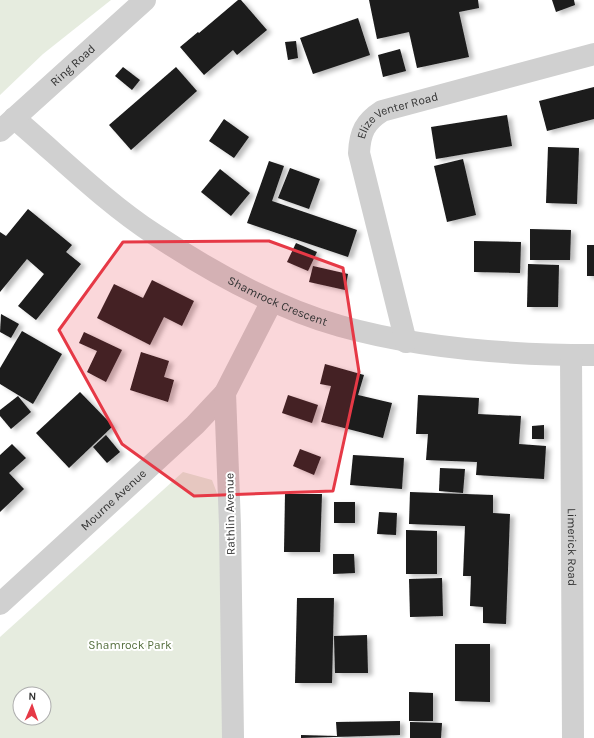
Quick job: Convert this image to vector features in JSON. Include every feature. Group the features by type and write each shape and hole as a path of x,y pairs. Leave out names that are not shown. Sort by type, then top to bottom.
{"street":[{"name":"Ring Road","path":"7,124 145,0"},
{"name":"Elize Venter Road","path":"406,342 359,153 362,133 365,126 372,118 382,111 594,54"},
{"name":"Shamrock Crescent","path":"7,124 87,182 153,234 216,272 272,301 339,326 406,342 517,353 594,355"},
{"name":"Rathlin Avenue","path":"233,738 230,525 225,393 272,301"},
{"name":"Limerick Road","path":"571,355 573,738"},
{"name":"Mourne Avenue","path":"0,604 195,425 225,393"}],"highlighted area":[{"path":"269,241 343,268 359,372 333,491 194,496 122,444 59,330 123,242"}],"green space":[{"path":"0,0 111,0 43,54 0,95"},
{"name":"Shamrock Park","path":"183,472 212,480 223,509 223,738 0,738 0,637"}],"building":[{"path":"238,0 241,0 267,30 237,55 233,50 204,75 180,47"},
{"path":"369,0 478,0 479,8 459,12 469,57 417,68 409,32 377,39"},
{"path":"552,0 574,0 575,5 556,12"},
{"path":"358,18 370,55 313,74 300,38"},
{"path":"296,41 298,58 288,60 285,42"},
{"path":"400,49 406,71 383,77 378,55"},
{"path":"123,67 140,80 132,90 115,76"},
{"path":"176,67 197,91 131,150 109,125"},
{"path":"594,87 594,119 547,131 539,101"},
{"path":"507,115 512,146 436,159 431,127"},
{"path":"224,119 249,137 234,158 209,141"},
{"path":"548,147 579,148 577,204 546,203"},
{"path":"463,159 476,215 447,222 434,166"},
{"path":"269,161 284,166 272,201 357,230 348,257 247,223"},
{"path":"290,168 320,179 309,209 278,198"},
{"path":"220,169 250,193 231,216 201,192"},
{"path":"28,209 72,245 66,252 81,264 36,320 18,306 44,274 27,259 0,292 0,232 6,236"},
{"path":"530,229 571,230 570,260 530,260"},
{"path":"474,241 521,242 520,273 474,272"},
{"path":"296,243 317,252 308,271 287,262"},
{"path":"587,245 594,245 594,276 587,276"},
{"path":"528,264 559,265 558,307 527,307"},
{"path":"313,266 348,274 345,290 309,282"},
{"path":"152,280 194,301 182,326 164,317 150,345 97,318 114,284 143,298"},
{"path":"1,314 19,324 11,338 0,332"},
{"path":"22,331 62,354 33,404 0,384 0,368"},
{"path":"84,332 122,350 106,382 87,372 97,351 79,343"},
{"path":"141,352 169,361 164,377 174,380 168,402 130,390"},
{"path":"325,364 364,375 358,395 392,403 383,438 321,422 331,386 320,384"},
{"path":"80,392 113,426 69,468 36,433"},
{"path":"288,395 318,405 312,423 282,413"},
{"path":"418,395 479,398 478,414 521,416 519,444 546,446 544,479 476,475 477,462 426,460 428,434 416,434"},
{"path":"18,396 31,412 11,429 0,416 0,410"},
{"path":"544,425 544,439 532,439 532,426"},
{"path":"106,435 120,452 107,463 93,447"},
{"path":"12,444 26,458 9,473 24,489 0,512 0,455"},
{"path":"300,449 321,457 314,475 293,466"},
{"path":"353,455 404,458 402,489 350,485"},
{"path":"440,468 465,469 463,493 439,491"},
{"path":"410,492 493,495 493,513 510,514 506,624 483,623 483,607 470,606 471,576 463,576 465,526 409,524"},
{"path":"285,494 322,494 320,552 284,552"},
{"path":"334,502 355,502 355,523 334,523"},
{"path":"379,512 397,513 396,535 377,534"},
{"path":"406,530 437,531 437,574 406,574"},
{"path":"333,554 354,554 355,573 333,574"},
{"path":"442,578 443,616 410,617 409,579"},
{"path":"297,598 334,598 332,683 295,683"},
{"path":"367,635 368,673 335,673 334,636"},
{"path":"455,644 490,644 490,702 455,701"},
{"path":"409,692 433,693 433,721 409,721"},
{"path":"400,721 400,735 301,738 301,735 337,736 336,722"},
{"path":"410,722 442,723 441,738 410,738"}]}
